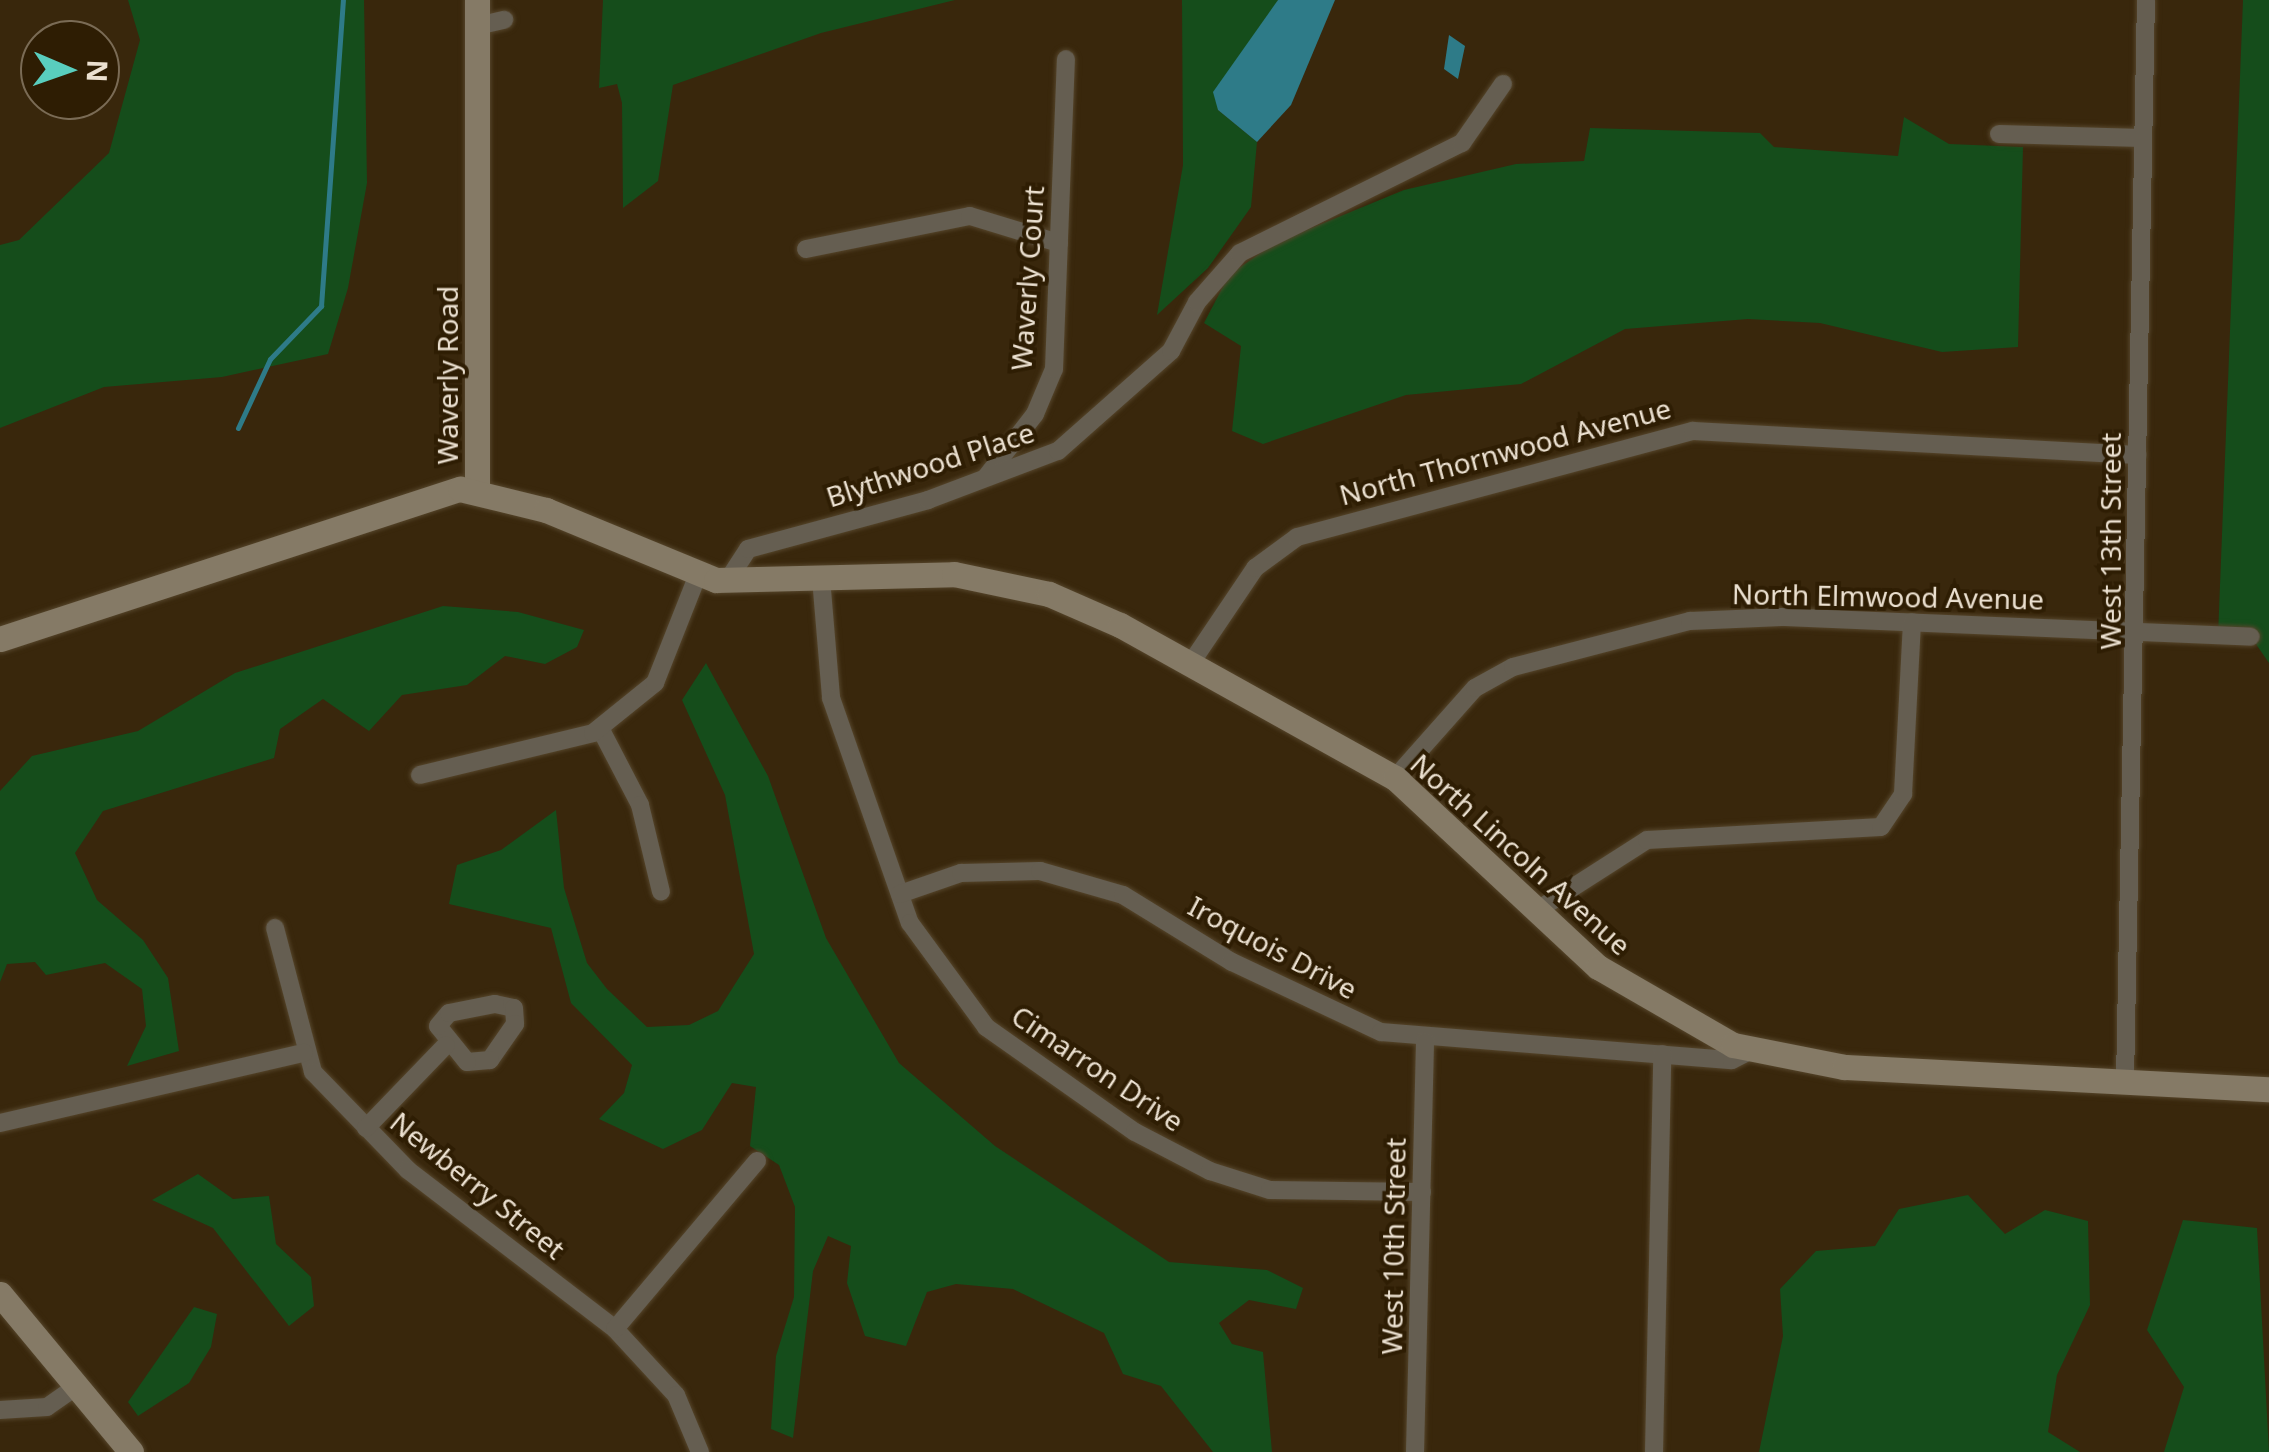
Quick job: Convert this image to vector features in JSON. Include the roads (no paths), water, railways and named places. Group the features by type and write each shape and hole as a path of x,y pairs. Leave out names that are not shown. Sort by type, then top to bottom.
{"street":[{"name":"Waverly Road","path":"0,638 365,515 477,490 477,0"},
{"name":"West 13th Street","path":"2125,1082 2140,630 2137,454 2146,0"},
{"path":"477,26 504,20"},
{"name":"Waverly Court","path":"982,481 1034,414 1054,370 1066,60"},
{"name":"Blythwood Place","path":"728,580 748,548 982,481 1096,424 1171,351 1197,302 1240,254 1462,144 1503,84"},
{"path":"2000,134 2142,138"},
{"path":"806,249 970,216 1059,243"},
{"name":"North Thornwood Avenue","path":"1191,663 1255,568 1297,537 1646,441 1693,431 2137,454"},
{"name":"North Lincoln Avenue","path":"477,490 697,577 728,580 954,574 1049,594 1191,663 1396,778 1536,911 1643,998 1750,1051 1844,1067 2269,1089"},
{"path":"420,774 600,728 656,683 697,577"},
{"name":"Cimarron Drive","path":"821,578 831,698 900,894 931,961 986,1027 1135,1132 1270,1190 1422,1192"},
{"name":"North Elmwood Avenue","path":"1396,778 1475,688 1513,667 1690,621 1912,622 2251,637"},
{"path":"1536,911 1648,840 1881,827 1904,794 1912,622"},
{"path":"600,728 640,805 661,892"},
{"name":"Iroquois Drive","path":"900,894 961,873 1081,878 1328,1012 1425,1041 1732,1060 1750,1051"},
{"name":"Newberry Street","path":"274,928 304,1053 366,1128 616,1329 676,1395 700,1452"},
{"name":"West 10th Street","path":"1416,1452 1425,1041"},
{"path":"366,1128 446,1046"},
{"path":"0,1123 304,1053"},
{"path":"1654,1452 1662,1054"},
{"path":"616,1329 757,1160"},
{"path":"0,1294 73,1390 131,1452"},
{"path":"0,1410 47,1408 73,1390"}],"water":[{"path":"1278,0 1335,0 1291,105 1257,142 1218,110 1213,92"},
{"path":"1449,35 1465,46 1458,79 1444,69"}],"waterway":[{"path":"238,428 270,359 321,306 343,0"}]}
